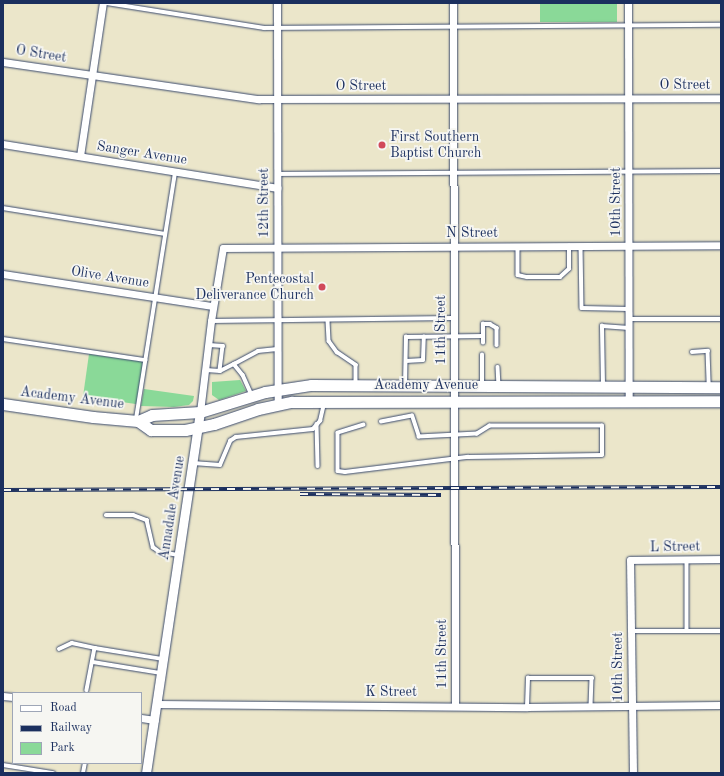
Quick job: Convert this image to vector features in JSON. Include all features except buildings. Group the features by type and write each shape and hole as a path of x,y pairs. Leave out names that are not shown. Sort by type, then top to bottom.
{"main road":[{"name":"Academy Avenue","path":"137,421 152,415 200,412 277,389 311,385 721,387"},
{"path":"324,401 333,394 360,392 375,386"},
{"name":"Academy Avenue","path":"3,404 137,421 151,430 198,428 278,404 324,401 721,401"}],"street":[{"path":"80,156 103,3"},
{"name":"12th Street","path":"277,3 278,404"},
{"name":"11th Street","path":"452,3 455,705"},
{"name":"10th Street","path":"628,3 630,309 629,402"},
{"name":"O Street","path":"3,62 242,98 453,100 721,98"},
{"name":"Sanger Avenue","path":"3,144 277,188"},
{"name":"N Street","path":"223,248 721,245"},
{"name":"Annadale Avenue","path":"146,773 193,463 213,306 223,248"},
{"name":"Olive Avenue","path":"3,274 213,306"},
{"name":"L Street","path":"630,560 721,559"},
{"name":"10th Street","path":"630,560 633,773"},
{"name":"K Street","path":"157,704 455,705 526,707 591,707 632,704 721,705"},
{"path":"142,718 155,720"}],"lane":[{"path":"107,3 246,26 276,28 453,25 721,25"},
{"path":"137,421 145,360 176,171"},
{"path":"277,174 721,171"},
{"path":"3,208 165,234"},
{"path":"518,246 518,275 527,277 560,277 569,269 569,246"},
{"path":"581,246 582,308 630,309"},
{"path":"211,321 328,321 454,318"},
{"path":"630,319 721,319"},
{"path":"328,321 329,341 337,352 356,365 356,386"},
{"path":"483,343 483,324 495,325 497,345"},
{"path":"603,386 602,326 630,328"},
{"path":"405,386 406,337 483,336"},
{"path":"406,361 423,360 424,337"},
{"path":"3,339 145,360"},
{"path":"209,345 223,346 220,371"},
{"path":"206,370 220,371 258,351 277,350"},
{"path":"692,352 708,351 709,387"},
{"path":"482,355 482,386"},
{"path":"234,364 243,375 252,396"},
{"path":"498,367 499,386"},
{"path":"193,463 220,464 230,441 236,437 313,429 322,416 324,401"},
{"path":"364,425 338,434 338,470 345,472 454,458 602,455 602,426 490,426 478,434 419,437 412,416 382,422"},
{"path":"317,424 318,466"},
{"path":"106,515 132,515 148,520 153,547 160,552 179,555"},
{"path":"687,560 687,631"},
{"path":"631,631 721,631"},
{"path":"59,649 72,643 164,659"},
{"path":"87,690 95,648"},
{"path":"93,662 162,673"},
{"path":"526,707 528,678 592,678 591,707"},
{"path":"3,766 53,773"}],"green space":[{"path":"540,3 617,3 617,22 540,22"},
{"path":"89,354 143,362 137,404 83,397"},
{"path":"240,380 246,391 219,400 212,395 212,382"},
{"path":"144,389 194,396 193,401 189,405 174,407 141,406"}],"railway":[{"path":"3,490 721,487"},
{"path":"300,494 441,495"}],"place":[{"name":"First Southern Baptist Church","path":"382,145"},
{"name":"Pentecostal Deliverance Church","path":"322,287"}]}
